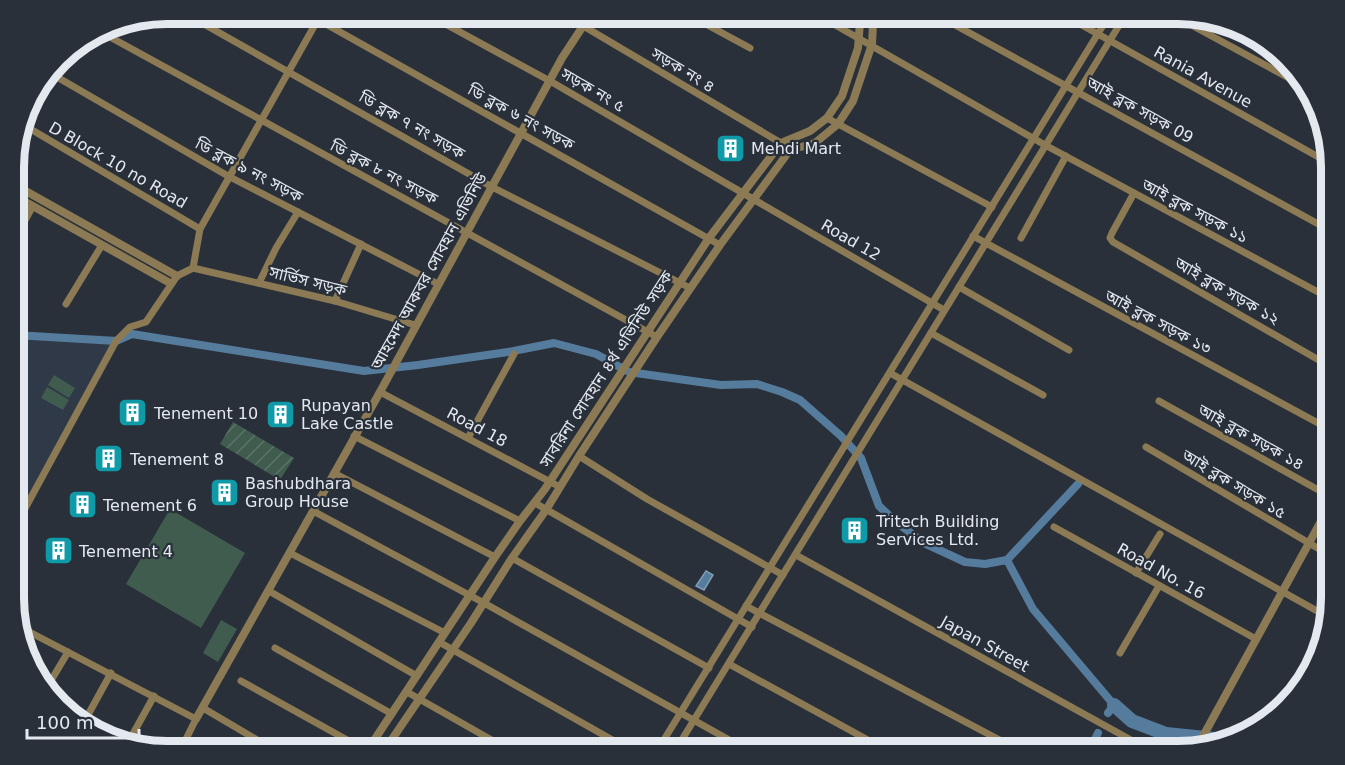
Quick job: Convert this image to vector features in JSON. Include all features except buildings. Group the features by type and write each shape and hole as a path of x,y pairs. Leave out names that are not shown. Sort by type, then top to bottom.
{"street":[{"name":"ডি ব্লক ৭ নং সড়ক","path":"204,24 492,187 690,288"},
{"path":"24,513 116,341 130,327 146,322 170,284 177,276 193,268 200,229 314,24"},
{"name":"ডি ব্লক ৬ নং সড়ক","path":"333,24 720,245"},
{"name":"সড়ক নং ৫","path":"445,24 745,193"},
{"name":"সড়ক নং ৪","path":"580,24 781,143 789,150"},
{"path":"706,24 750,48"},
{"name":"আই ব্লক সড়ক ১১","path":"835,24 1045,145 1321,295"},
{"path":"781,143 810,131 827,118 842,96 860,37 860,24"},
{"path":"789,150 815,143 838,124 853,101 872,44 873,24"},
{"name":"আই ব্লক সড়ক 09","path":"953,24 1321,226"},
{"name":"Rania Avenue","path":"1080,24 1321,158"},
{"path":"663,741 1104,24"},
{"path":"682,741 1119,24"},
{"path":"1192,25 1289,78"},
{"name":"আহমেদ আকবর সোবহান এভিনিউ","path":"196,719 380,392 521,132 583,26"},
{"name":"ডি ব্লক ৮ নং সড়ক","path":"109,37 657,337"},
{"name":"ডি ব্লক ৯ নং সড়ক","path":"57,77 228,176 438,284"},
{"path":"827,118 992,207"},
{"name":"D Block 10 no Road","path":"30,128 200,229"},
{"name":"সাবরিনা সোবহান ৪র্থ এভিনিউ সড়ক","path":"374,741 520,520 550,482 709,238 781,143"},
{"name":"সাবরিনা সোবহান ৪র্থ এভিনিউ সড়ক","path":"391,741 546,510 657,337 789,150"},
{"path":"1021,238 1066,156"},
{"path":"24,190 177,276"},
{"name":"Road 12","path":"745,193 945,310"},
{"name":"আই ব্লক সড়ক ১২","path":"1134,193 1110,238 1113,242 1321,361"},
{"path":"24,201 170,284"},
{"path":"24,222 33,206"},
{"path":"259,283 276,248 298,212"},
{"name":"আই ব্লক সড়ক ১৩","path":"973,236 1321,425"},
{"path":"335,301 361,244"},
{"path":"66,304 102,245"},
{"name":"সার্ভিস সড়ক","path":"193,268 335,301 415,325"},
{"path":"959,287 1069,350"},
{"path":"931,333 1043,395"},
{"path":"468,438 514,354"},
{"path":"890,373 1320,613"},
{"name":"Road 18","path":"380,392 560,488"},
{"name":"আই ব্লক সড়ক ১৪","path":"1159,401 1321,491"},
{"path":"354,436 520,520"},
{"name":"আই ব্লক সড়ক ১৫","path":"1146,447 1321,551"},
{"path":"579,456 647,499 783,575"},
{"path":"334,473 495,557"},
{"path":"535,503 752,627"},
{"path":"313,511 470,595 730,741"},
{"path":"1201,739 1321,520"},
{"name":"Road No. 16","path":"1054,527 1256,639"},
{"path":"1136,573 1160,534"},
{"path":"290,553 445,633"},
{"name":"Japan Street","path":"796,555 1134,741"},
{"path":"512,558 709,668"},
{"path":"1120,653 1159,586"},
{"path":"269,591 417,676"},
{"path":"746,606 1001,741"},
{"path":"29,631 196,719 185,741"},
{"path":"439,642 614,741"},
{"path":"275,648 392,714"},
{"path":"51,681 68,652"},
{"path":"729,664 870,741"},
{"path":"87,716 111,673"},
{"path":"241,681 349,741"},
{"path":"406,692 493,741"},
{"path":"132,736 154,696"},
{"path":"203,708 258,741"}],"shaded area":[{"path":"24,333 118,336 24,513"}],"green space":[{"path":"54,375 75,388 69,398 48,385"},
{"path":"47,387 69,400 63,410 41,398"},
{"path":"233,422 294,458 280,480 220,444"},
{"path":"170,509 245,553 201,628 126,584"},
{"path":"221,620 237,629 218,662 203,653"}],"water":[{"path":"706,571 713,575 704,590 696,586"}],"waterway":[{"path":"24,336 116,341 132,334 364,371 508,352 554,343 596,354 629,372 721,385 757,384 782,392 800,400 841,436 861,458 879,506 924,543 965,562 985,564 1007,560 1033,609 1114,705 1108,713"},
{"path":"1007,560 1078,484"},
{"path":"1114,705 1132,721 1166,734 1206,738"},
{"path":"1094,741 1098,733"}],"place":[{"name":"Mehdi Mart","path":"730,148"},
{"name":"Tenement 10","path":"133,413"},
{"name":"Rupayan Lake Castle","path":"280,414"},
{"name":"Tenement 8","path":"109,459"},
{"name":"Bashubdhara Group House","path":"224,492"},
{"name":"Tenement 6","path":"82,505"},
{"name":"Tritech Building Services Ltd.","path":"855,530"},
{"name":"Tenement 4","path":"58,551"}]}
